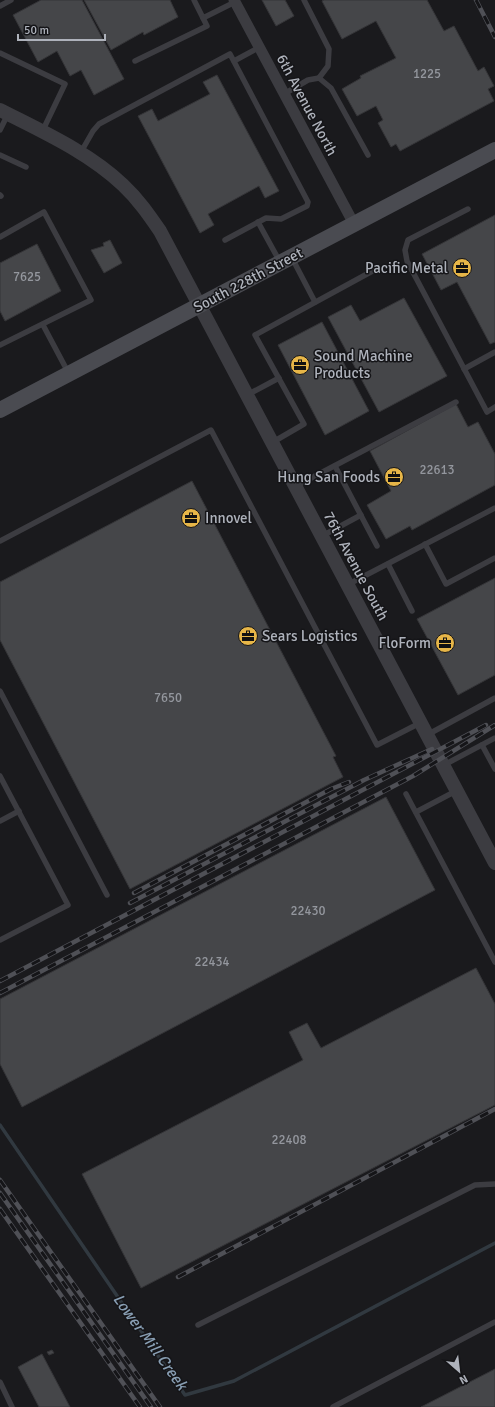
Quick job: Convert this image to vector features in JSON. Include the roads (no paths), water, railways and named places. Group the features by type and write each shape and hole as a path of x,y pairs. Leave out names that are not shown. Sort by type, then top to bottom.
{"main road":[{"name":"South 228th Street","path":"0,410 495,150"}],"street":[{"name":"6th Avenue North","path":"235,1 354,224"},
{"name":"76th Avenue South","path":"4,112 81,153 102,167 124,186 143,207 160,231 198,306 495,863"}],"lane":[{"path":"0,6 11,0"},
{"path":"135,61 207,26 194,0"},
{"path":"284,94 308,80 319,78 328,66 329,49 304,0"},
{"path":"203,18 235,1"},
{"path":"234,61 260,47"},
{"path":"0,53 65,84 42,132"},
{"path":"81,153 93,131 99,124 230,54 308,202 307,206 281,219 266,218 225,240"},
{"path":"319,78 331,88 368,155"},
{"path":"0,130 4,112"},
{"path":"0,155 26,167"},
{"path":"468,209 408,240 405,250 407,261 487,412 495,407"},
{"path":"0,237 44,212 91,300 0,345"},
{"path":"258,222 315,302"},
{"path":"271,443 304,424 255,335 378,268"},
{"path":"43,325 69,374"},
{"path":"464,369 495,352"},
{"path":"246,396 278,378"},
{"path":"294,487 456,402"},
{"path":"0,540 211,430 377,745 423,729 495,698"},
{"path":"335,466 377,546"},
{"path":"347,585 495,508"},
{"path":"321,537 361,515"},
{"path":"425,544 446,584 495,558"},
{"path":"388,564 412,611"},
{"path":"0,691 107,895"},
{"path":"443,766 495,738"},
{"path":"482,745 495,770"},
{"path":"0,776 68,905 0,940"},
{"path":"416,812 456,790"},
{"path":"406,794 495,962"},
{"path":"0,821 18,811"},
{"path":"198,1325 475,1185 495,1184"},
{"path":"333,1407 495,1322"},
{"path":"0,1382 12,1407"}],"waterway":[{"name":"Lower Mill Creek","path":"0,1125 185,1395 234,1381 495,1243"}],"railway":[{"path":"476,0 495,37"},
{"path":"0,981 486,725"},
{"path":"0,993 413,776 495,725"},
{"path":"130,903 364,780 432,749"},
{"path":"134,893 331,789 349,782"},
{"path":"178,1277 495,1109"},
{"path":"0,1180 160,1407"},
{"path":"0,1193 151,1407"},
{"path":"0,1209 140,1407"}],"place":[{"name":"Pacific Metal","path":"462,268"},
{"name":"Sound Machine Products","path":"300,365"},
{"name":"Hung San Foods","path":"394,477"},
{"name":"Innovel","path":"191,518"},
{"name":"Sears Logistics","path":"248,636"},
{"name":"FloForm","path":"445,643"}]}
